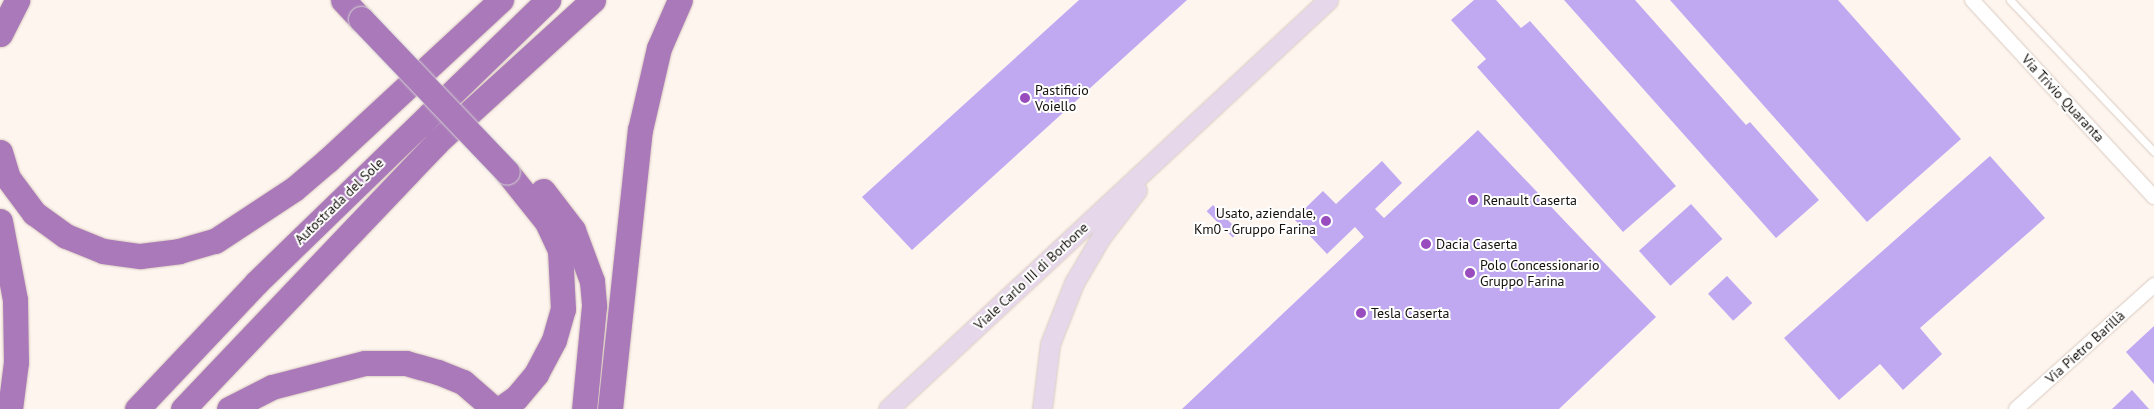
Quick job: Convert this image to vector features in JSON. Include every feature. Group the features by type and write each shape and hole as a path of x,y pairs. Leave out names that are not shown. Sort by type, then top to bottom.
{"highway":[{"path":"0,34 17,0"},
{"path":"343,0 364,10 512,168 548,196 573,230 592,281 594,306 584,409"},
{"path":"0,152 8,178 34,213 66,236 103,251 140,256 179,251 215,241 294,189 328,160 501,0"},
{"name":"Autostrada del Sole","path":"137,409 256,283 548,0"},
{"name":"Autostrada del Sole","path":"184,409 437,142 593,0"},
{"path":"610,409 640,130 659,48 680,0"},
{"path":"508,404 536,374 554,340 563,309 560,250 547,222 512,168"},
{"path":"0,220 14,300 16,362 10,409"},
{"path":"229,409 272,387 327,370 365,363 406,363 438,372 463,382 494,409"}],"main road":[{"name":"Viale Carlo III di Borbone","path":"888,409 1328,0"},
{"name":"Viale Carlo III di Borbone","path":"1042,409 1050,344 1074,283 1101,237 1174,143"}],"street":[{"name":"Via Trivio Quaranta","path":"1972,0 2154,197"},
{"name":"Via Pietro Barillà","path":"2016,409 2154,285"}],"lane":[{"path":"2010,0 2154,152"}],"building":[{"name":"Pastificio Voiello","path":"1079,0 1187,0 912,250 862,197"},
{"path":"1474,0 1496,0 1521,28 1530,21 1676,186 1623,232 1477,67 1486,59 1451,20"},
{"path":"1564,0 1635,0 1746,125 1750,122 1819,200 1776,238"},
{"path":"1670,0 1838,0 1961,139 1867,222"},
{"name":"Polo Concessionario Gruppo Farina","path":"1478,130 1656,317 1559,409 1182,409 1364,237 1355,227 1327,254 1294,219 1323,191 1336,204 1382,161 1402,183 1375,209 1384,218"},
{"path":"1990,156 2045,218 1920,328 1942,354 1903,390 1880,364 1839,400 1784,338"},
{"path":"1691,204 1722,239 1670,286 1639,251"},
{"path":"1213,205 1239,231 1233,238 1207,211"},
{"path":"1727,276 1752,303 1733,321 1708,294"},
{"path":"2154,326 2154,384 2126,352"},
{"path":"2132,390 2149,409 2112,409"}],"place":[{"name":"Pastificio Voiello","path":"1025,98"},
{"name":"Renault Caserta","path":"1473,200"},
{"name":"Usato, aziendale, Km0 - Gruppo Farina","path":"1326,221"},
{"name":"Dacia Caserta","path":"1426,244"},
{"name":"Polo Concessionario Gruppo Farina","path":"1470,273"},
{"name":"Tesla Caserta","path":"1361,313"}]}
